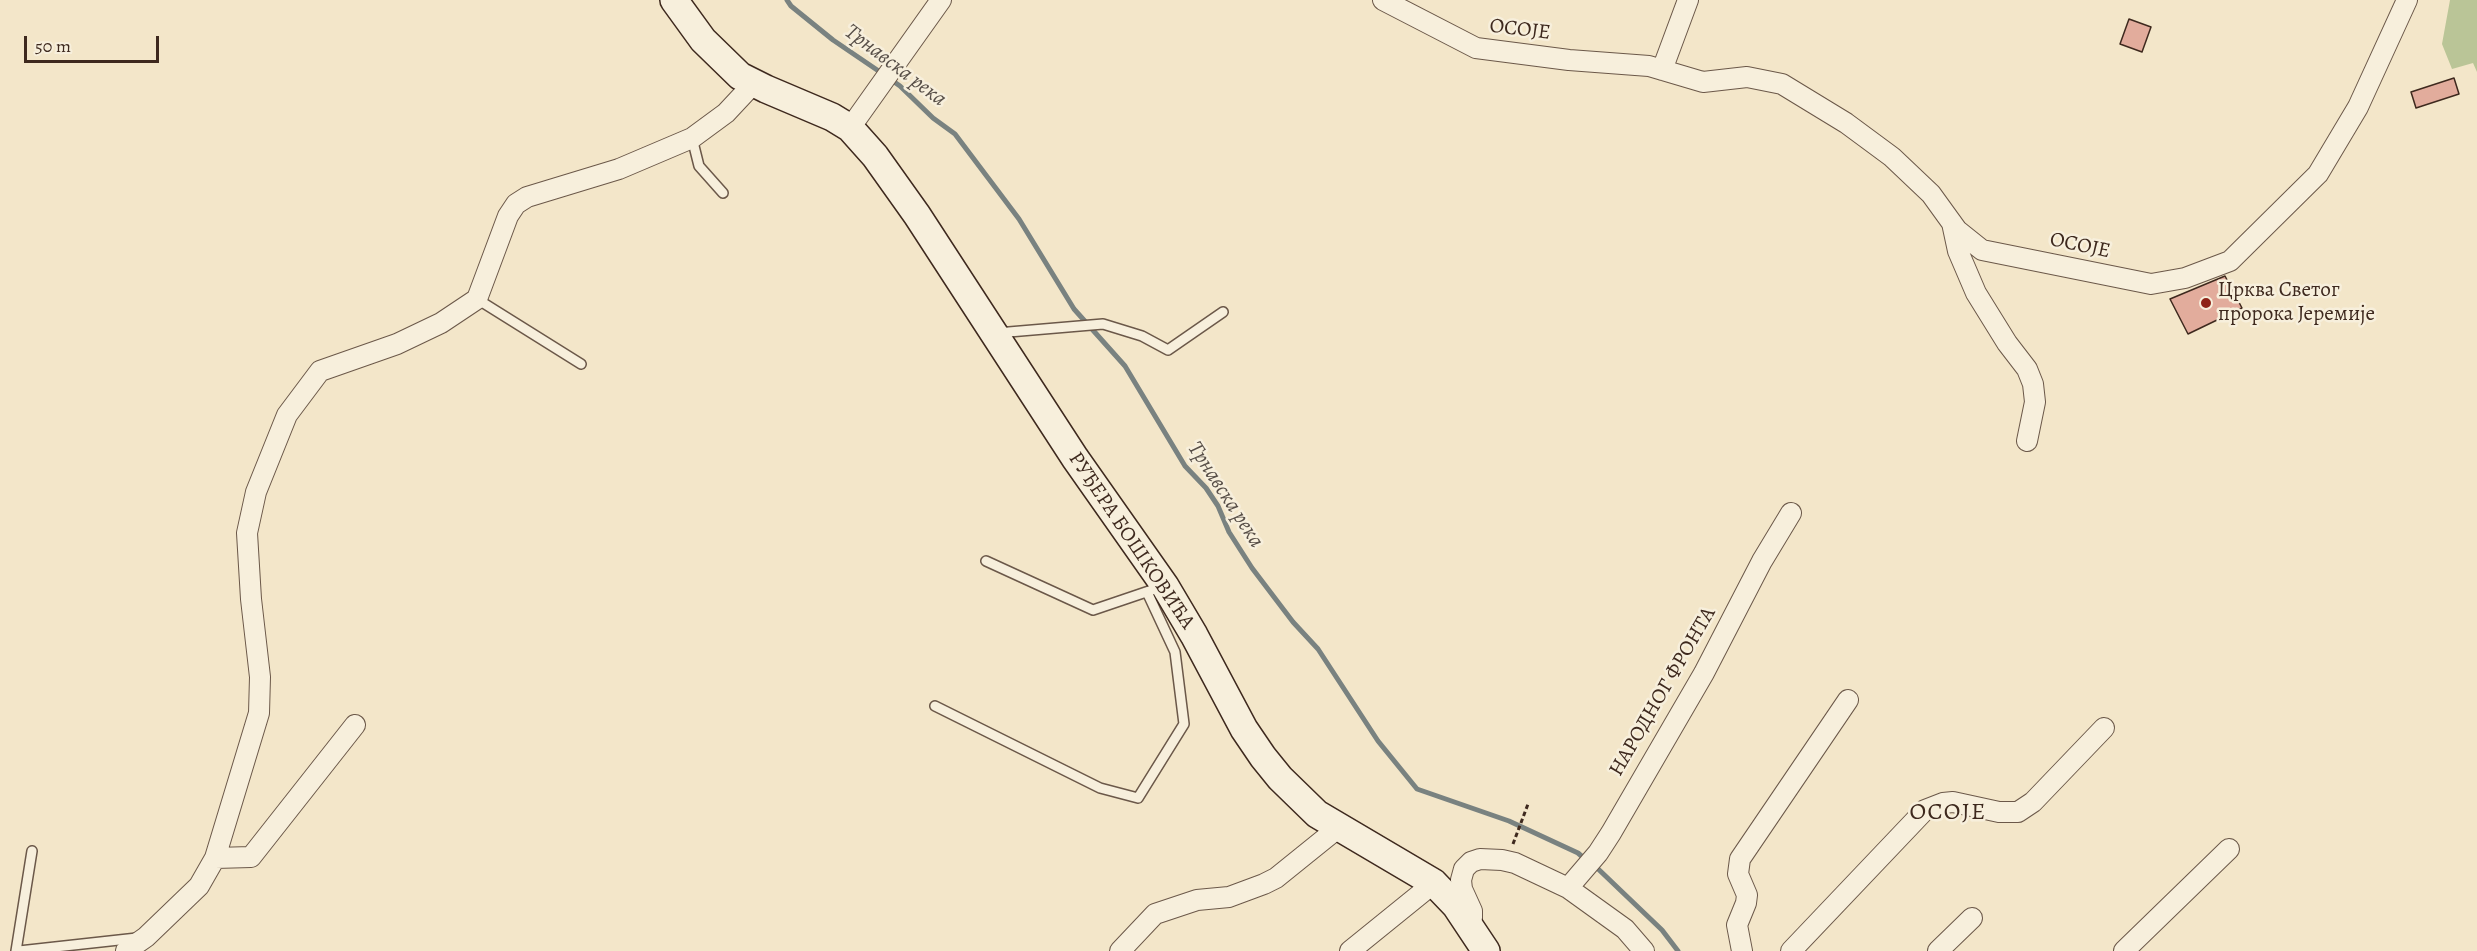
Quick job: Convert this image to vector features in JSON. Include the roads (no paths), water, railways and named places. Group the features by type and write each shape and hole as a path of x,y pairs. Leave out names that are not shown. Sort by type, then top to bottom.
{"main road":[{"name":"РУЂЕРА БОШКОВИЋА","path":"674,0 703,40 724,62 754,83 810,107 850,128 891,176 1074,458 1253,744 1280,778 1304,803 1338,828 1434,883 1456,906 1486,951"}],"street":[{"path":"850,128 941,0"},
{"name":"ОСОЈЕ","path":"1383,0 1476,48 1569,60 1649,66 1703,82 1748,77 1782,84 1846,123 1892,157 1930,194 1957,230 1983,250 2151,284 2185,278 2230,261 2318,174 2358,107 2407,0"},
{"path":"1662,70 1688,0"},
{"path":"126,951 146,937 199,886 215,858 259,713 261,677 251,599 247,533 256,492 287,415 320,371 398,344 441,323 477,299 508,216 516,204 527,197 619,169 692,138 726,113 754,83"},
{"path":"1952,223 1958,251 1976,293 2007,343 2027,369 2033,384 2035,402 2027,441"},
{"name":"НАРОДНОГ ФРОНТА","path":"1568,888 1598,853 1704,673 1762,561 1791,513"},
{"path":"1742,951 1737,926 1747,895 1738,874 1740,859 1848,700"},
{"path":"215,858 251,857 355,725"},
{"path":"1791,951 1925,810 1943,802 1953,802 1999,812 2018,812 2033,802 2104,728"},
{"path":"1120,951 1155,914 1197,900 1229,897 1264,884 1276,878 1338,828"},
{"path":"2124,951 2229,849"},
{"name":"РУЂЕРА БОШКОВИЋА","path":"1471,928 1472,910 1462,889 1461,880 1464,869 1471,862 1480,859 1515,863 1568,888"},
{"path":"1350,951 1434,883"},
{"path":"1568,888 1625,929 1644,951"},
{"path":"1938,951 1972,918"}],"lane":[{"path":"692,138 699,166 723,193"},
{"path":"477,299 581,364"},
{"path":"993,334 1101,324 1142,336 1168,350 1223,312"},
{"path":"986,561 1093,610 1156,589"},
{"name":"РУЂЕРА БОШКОВИЋА","path":"935,706 1101,788 1138,798 1185,724 1175,652 1156,589"},
{"path":"32,851 18,951 146,937"}],"waterway":[{"name":"Трнавска река","path":"787,0 791,6 833,40 883,74"},
{"name":"Трнавска река","path":"890,79 933,118 955,134 1019,219 1074,309 1125,366 1185,466 1206,488 1218,506 1229,532 1252,568 1293,622 1318,649 1378,741 1417,789 1509,821 1578,853 1586,860"},
{"name":"Трнавска река","path":"1594,865 1662,930 1678,951"}],"place":[{"name":"Црква Светог пророка Јеремије","path":"2206,303"}],"district":[{"name":"ОСОЈЕ","path":"1948,813"}]}
